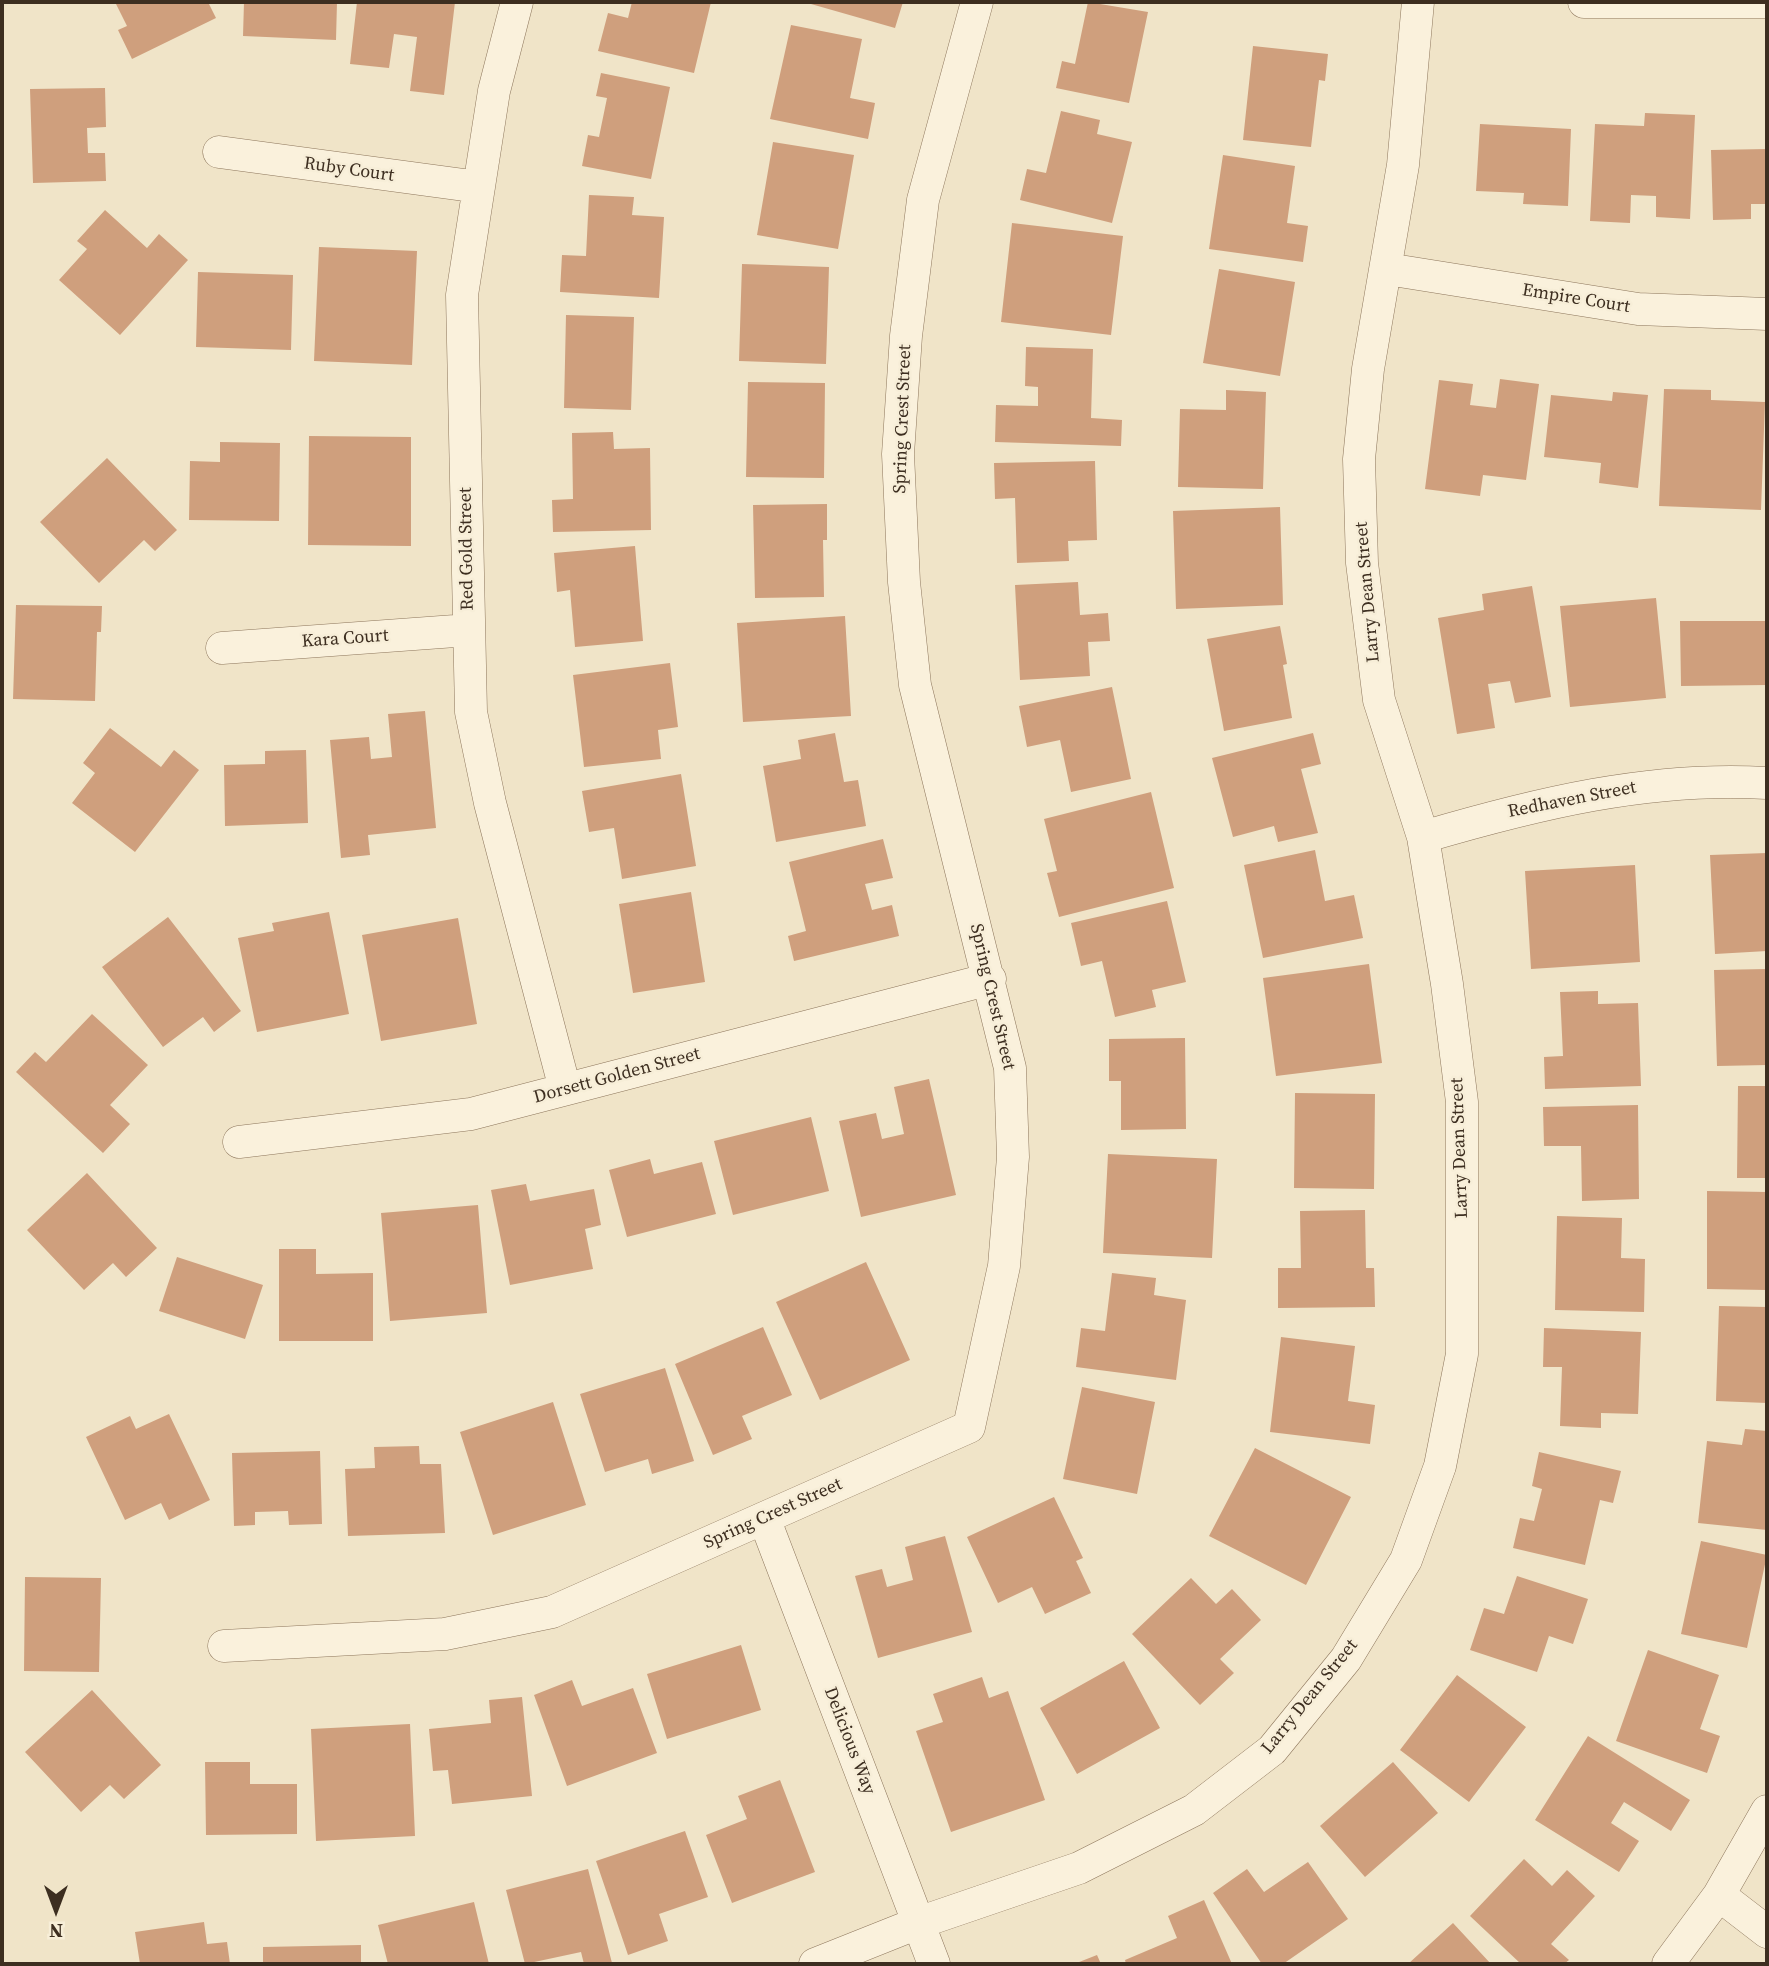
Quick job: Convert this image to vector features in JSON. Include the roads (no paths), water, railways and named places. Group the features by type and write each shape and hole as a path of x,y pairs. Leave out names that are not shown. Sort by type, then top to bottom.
{"street":[{"name":"Red Gold Street","path":"517,2 494,92 462,295 471,712 491,803 565,1089"},
{"name":"Spring Crest Street","path":"224,1646 445,1634 552,1612 969,1427 1004,1266 1013,1157 1010,1068 915,685 904,582 898,454 906,336 923,200 977,2"},
{"name":"Larry Dean Street","path":"815,1964 918,1923 1079,1868 1194,1810 1272,1750 1346,1659 1406,1560 1440,1466 1462,1354 1462,1102 1447,984 1423,837 1379,700 1362,562 1359,459 1368,369 1403,165 1418,2"},
{"path":"1584,2 1767,2"},
{"name":"Ruby Court","path":"219,152 479,187"},
{"name":"Empire Court","path":"1387,269 1638,309 1767,314"},
{"name":"Kara Court","path":"222,648 469,630"},
{"name":"Redhaven Street","path":"1423,837 1507,812 1625,787 1736,781 1767,783"},
{"name":"Dorsett Golden Street","path":"239,1142 471,1114 990,979"},
{"name":"Delicious Way","path":"764,1518 934,1964"},
{"path":"1668,1964 1719,1895 1767,1811"},
{"path":"1719,1895 1767,1932"}]}
